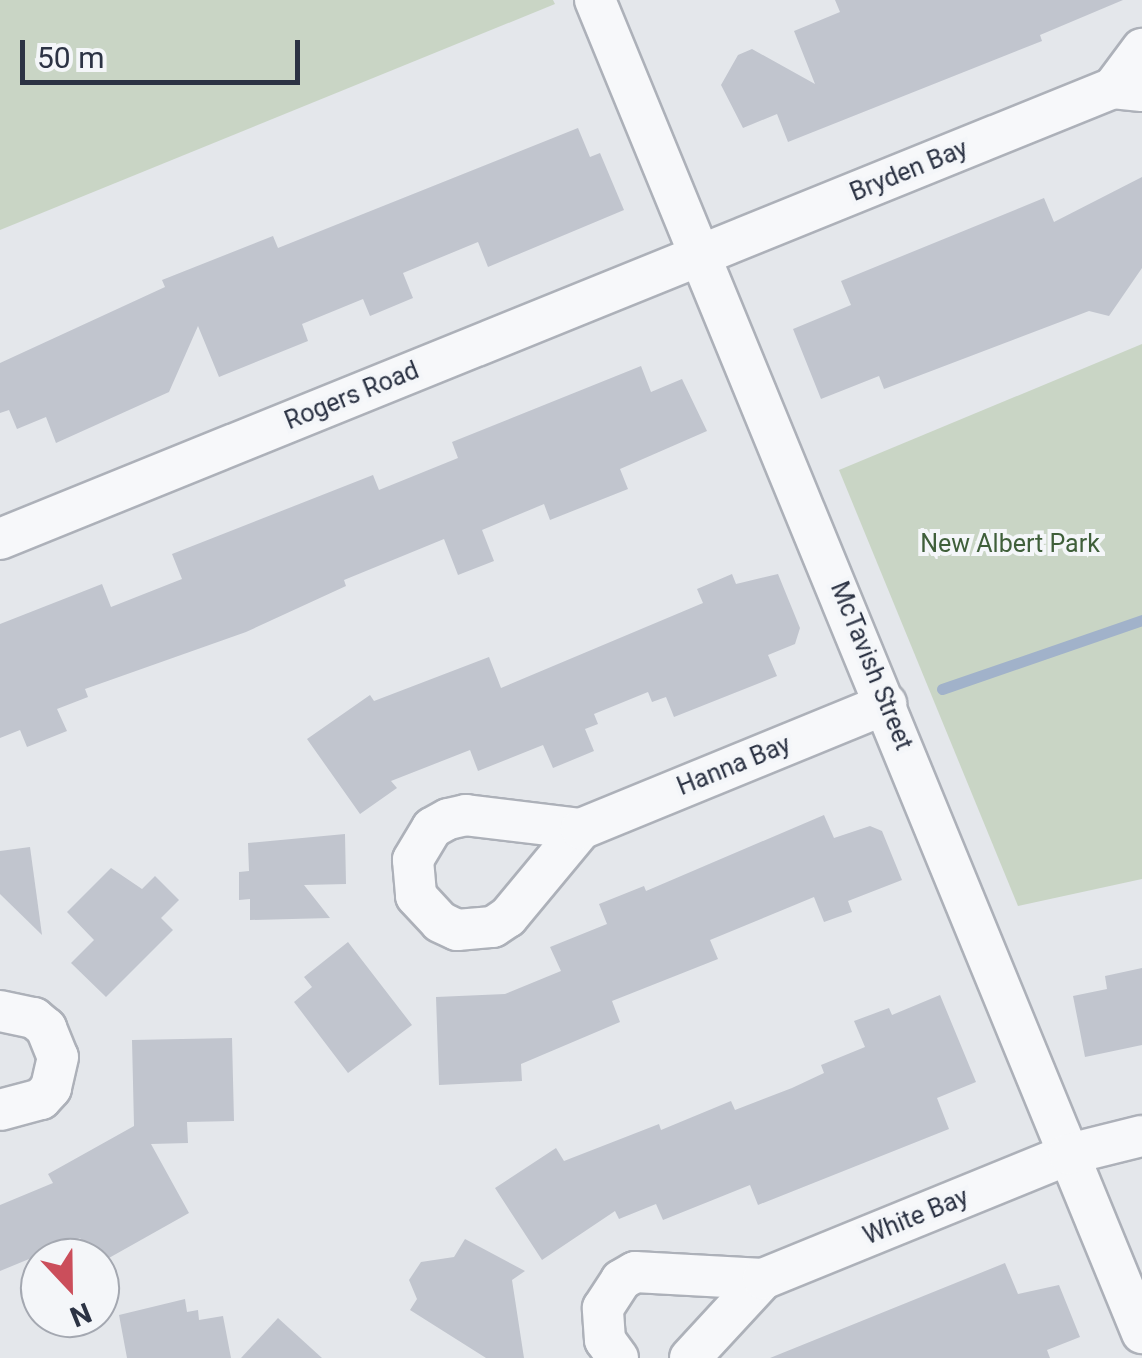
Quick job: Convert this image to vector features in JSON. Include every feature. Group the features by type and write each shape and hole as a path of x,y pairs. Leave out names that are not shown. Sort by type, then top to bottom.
{"street":[{"name":"McTavish Street","path":"595,0 704,254 1142,1334"},
{"name":"Bryden Bay","path":"704,254 1128,89 1142,49"},
{"name":"Rogers Road","path":"0,539 704,254"},
{"name":"Hanna Bay","path":"581,829 886,704"},
{"path":"0,1011 34,1018 46,1028 58,1057 51,1088 40,1099 0,1110"},
{"name":"White Bay","path":"690,1358 763,1280 1069,1154 1142,1136"},
{"name":"White Bay","path":"618,1358 602,1324 621,1280 652,1269 763,1280"}],"green space":[{"path":"0,0 553,0 555,4 0,230"},
{"name":"New Albert Park","path":"1142,344 1142,879 1018,906 839,470"}],"building":[{"path":"835,0 1123,0 1040,35 1042,41 788,142 777,114 743,128 721,85 738,55 752,49 815,84 794,31 840,12"},
{"path":"578,128 590,157 600,153 624,210 488,267 478,242 403,273 413,298 370,316 363,299 302,324 308,341 219,377 198,326 169,392 56,443 46,417 17,429 9,410 0,413 0,363 165,287 162,280 273,236 278,248"},
{"path":"1142,177 1142,268 1109,316 1089,311 884,389 879,376 821,399 793,329 851,305 841,281 1044,198 1054,222"},
{"path":"641,366 651,392 682,379 707,431 620,469 628,489 550,520 544,504 482,530 494,561 458,575 444,539 344,580 346,586 246,632 85,689 88,697 57,709 67,731 27,747 20,730 0,738 0,624 102,584 111,607 182,579 172,554 373,475 379,490 458,458 452,442"},
{"path":"732,574 736,584 778,574 800,628 795,644 768,655 777,676 674,717 666,697 652,702 648,692 594,714 598,724 585,729 594,751 553,768 543,745 478,771 470,750 391,781 397,788 360,814 307,739 370,695 374,701 489,657 501,688 703,603 697,589"},
{"path":"824,815 834,838 870,826 882,831 902,880 848,901 852,912 824,922 814,897 710,940 718,959 612,1001 620,1022 521,1064 522,1081 439,1085 436,997 505,994 561,971 550,947 607,924 599,904 644,886 646,891"},
{"path":"345,834 346,884 304,885 330,918 250,920 250,899 239,900 239,872 249,871 248,843"},
{"path":"30,847 42,935 0,894 0,851"},
{"path":"111,868 142,889 155,876 179,900 161,918 173,930 106,997 71,963 94,940 67,912"},
{"path":"348,942 412,1025 348,1073 294,1002 312,987 304,977"},
{"path":"1142,968 1142,1045 1085,1057 1073,996 1107,989 1105,976"},
{"path":"940,995 976,1082 937,1098 949,1129 758,1205 750,1185 663,1220 656,1204 619,1219 615,1211 542,1260 495,1188 556,1148 564,1161 659,1124 661,1130 731,1101 735,1110 792,1088 824,1073 821,1065 865,1047 854,1021 889,1008 892,1015"},
{"path":"232,1038 234,1121 187,1122 188,1143 151,1144 189,1213 120,1252 120,1238 20,1238 20,1263 0,1271 0,1205 53,1183 48,1174 134,1126 132,1040"},
{"path":"465,1239 525,1271 512,1280 524,1358 486,1358 410,1310 417,1299 409,1280 421,1262 454,1257"},
{"path":"1005,1263 1018,1294 1059,1285 1080,1337 1047,1350 1050,1358 770,1358"},
{"path":"185,1299 187,1312 198,1310 199,1320 223,1316 231,1358 127,1358 120,1315"},
{"path":"278,1318 322,1358 241,1358"}],"waterway":[{"path":"942,689 1142,620"}]}
